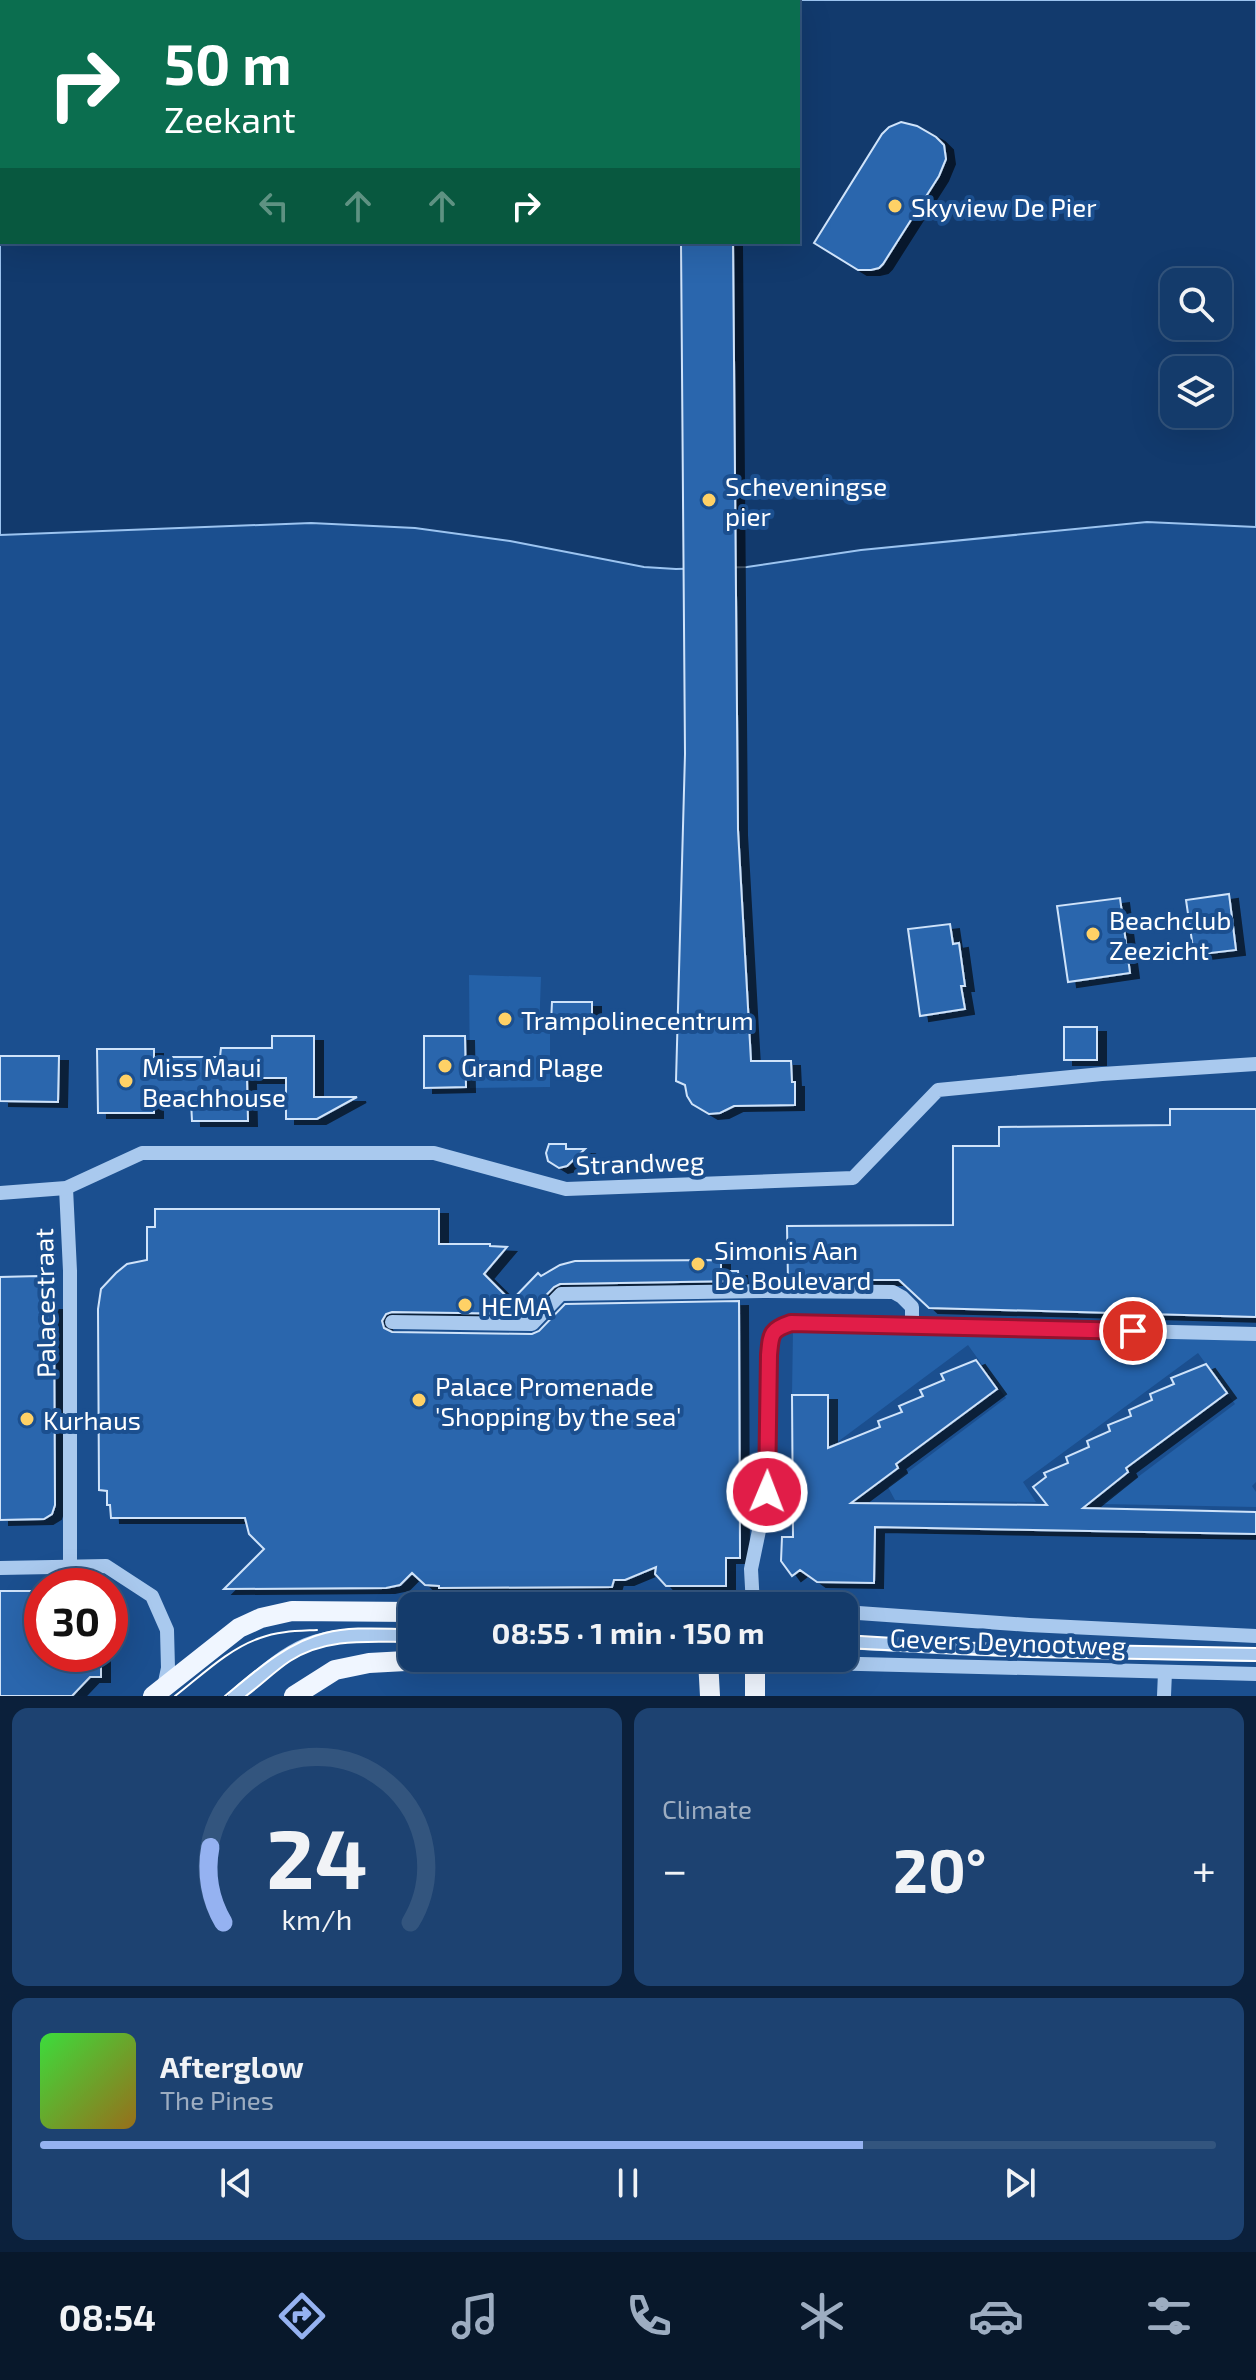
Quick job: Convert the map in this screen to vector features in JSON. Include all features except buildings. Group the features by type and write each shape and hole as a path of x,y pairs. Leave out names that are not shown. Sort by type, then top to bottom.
{"main road":[{"path":"158,1692 239,1628 261,1618 292,1611 398,1612"},
{"path":"294,1696 335,1670 398,1661"},
{"path":"709,1672 710,1696"},
{"path":"755,1672 755,1696"}],"street":[{"name":"Strandweg","path":"0,1193 66,1188 142,1153 434,1153 566,1189 853,1178 938,1090 1102,1074 1256,1064"},
{"name":"Palacestraat","path":"66,1188 70,1271 70,1568"},
{"path":"392,1322 532,1324 561,1294 766,1291 893,1292 912,1307 912,1326"},
{"path":"752,1592 751,1569 767,1492 770,1336 777,1328 791,1323 1256,1334"},
{"path":"0,1568 24,1568"},
{"path":"70,1568 109,1568"},
{"path":"128,1580 152,1596 167,1630 168,1668 158,1692"},
{"name":"Gevers Deynootweg","path":"858,1613 1256,1636"},
{"path":"235,1696 286,1656 306,1645 326,1638 398,1635"},
{"name":"Gevers Deynootweg","path":"858,1643 974,1649 1256,1655"},
{"name":"Gevers Deynootweg","path":"858,1662 1256,1674"},
{"path":"1164,1696 1165,1672"}],"shaded area":[{"path":"800,0 1256,0 1256,527 1147,522 861,550 747,567 676,569 644,567 510,541 415,528 311,523 0,535 0,244 800,244"},
{"name":"Trampolinecentrum","path":"469,975 541,977 539,1032 550,1032 550,1087 470,1088"},
{"path":"793,1329 962,1330 1256,1341 1256,1482 1252,1486 1256,1492 1256,1507 1102,1504 1235,1404 1198,1353 1023,1482 1036,1502 895,1500 888,1487 1006,1398 968,1345 828,1449 828,1395 792,1395"}],"tram line":[{"path":"225,1696 272,1659 311,1637 346,1629 398,1629"},
{"path":"175,1696 248,1643 274,1634 317,1630"},
{"path":"858,1636 977,1643 1256,1648"},
{"path":"246,1696 304,1653 349,1642 398,1642"},
{"path":"858,1649 1031,1657 1256,1661"}],"place":[{"name":"Skyview De Pier","path":"895,206"},
{"name":"Scheveningse pier","path":"709,500"},
{"name":"Beachclub Zeezicht","path":"1093,934"},
{"name":"Trampolinecentrum","path":"505,1019"},
{"name":"Grand Plage","path":"445,1066"},
{"name":"Miss Maui Beachhouse","path":"126,1081"},
{"name":"Simonis Aan De Boulevard","path":"698,1264"},
{"name":"HEMA","path":"465,1305"},
{"name":"Palace Promenade 'Shopping by the sea'","path":"419,1400"},
{"name":"Kurhaus","path":"27,1419"}],"route":[{"path":"767,1492 770,1336 777,1328 791,1323 1133,1331"}]}
